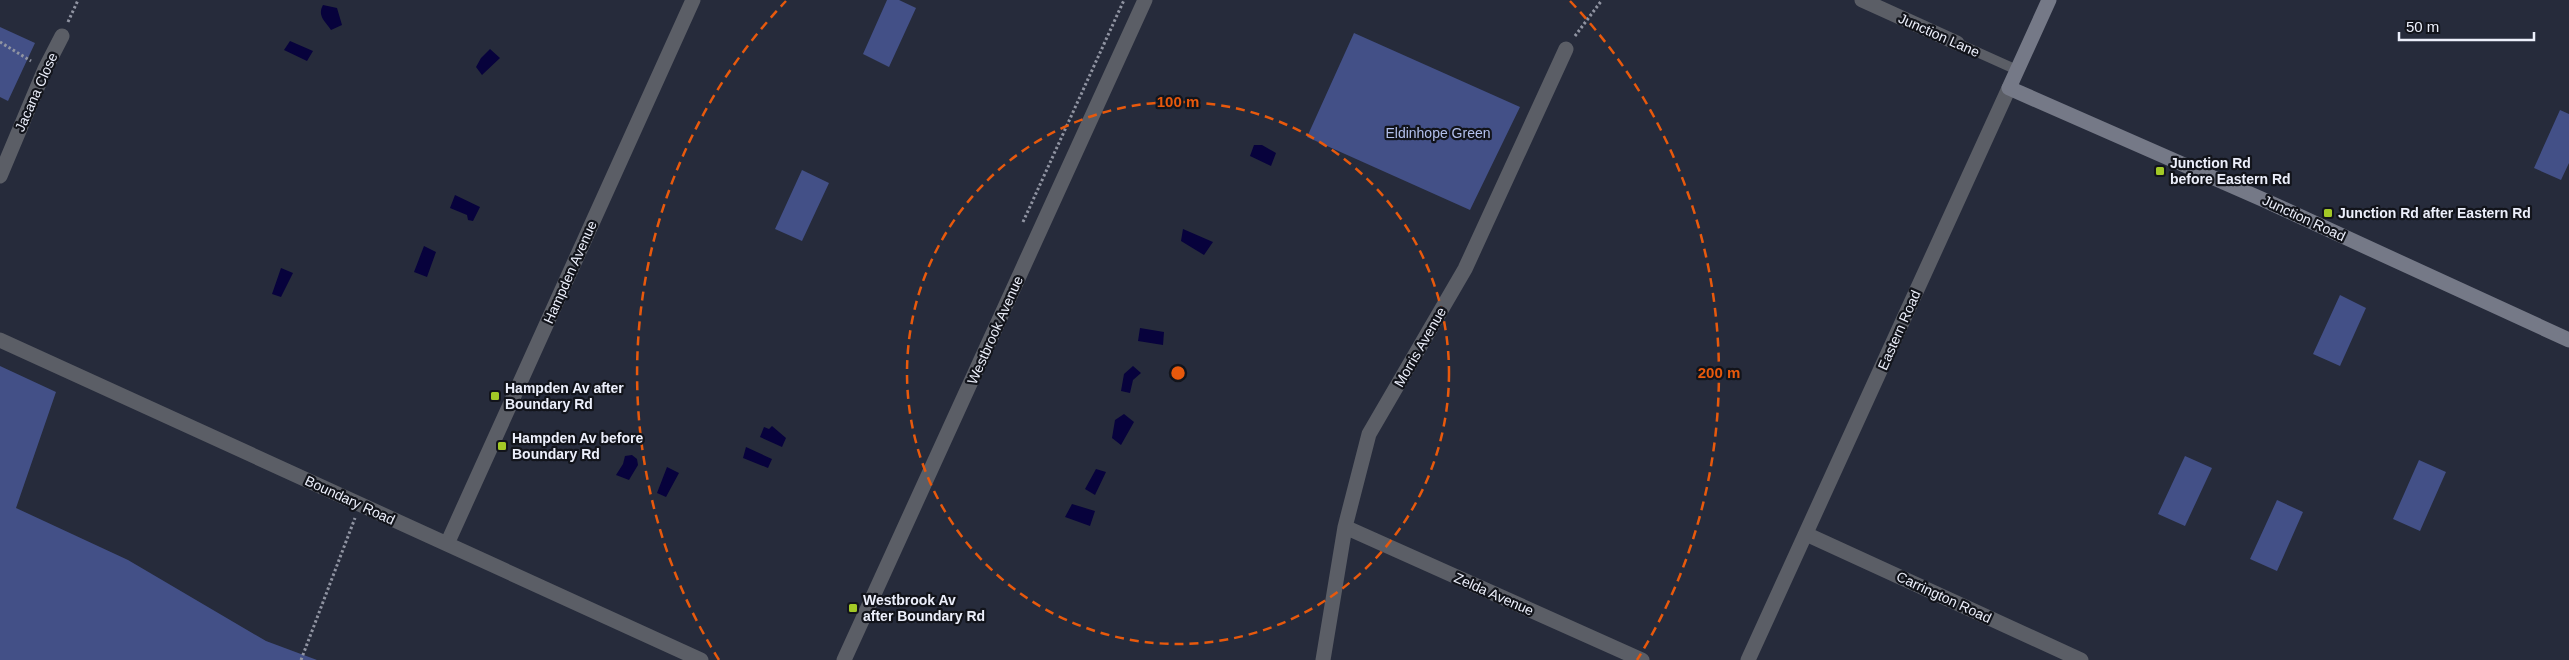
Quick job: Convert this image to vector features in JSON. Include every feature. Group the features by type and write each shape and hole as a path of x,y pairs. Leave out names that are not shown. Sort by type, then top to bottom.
{"main road":[{"name":"Eastern Road","path":"2009,88 2049,0"},
{"name":"Junction Road","path":"2009,88 2264,200 2569,340"}],"street":[{"name":"Hampden Avenue","path":"447,544 693,0"},
{"name":"Westbrook Avenue","path":"844,660 1145,0"},
{"name":"Junction Lane","path":"1862,0 1957,43"},
{"name":"Jacana Close","path":"0,176 45,69 62,36"},
{"name":"Morris Avenue","path":"1323,660 1346,528 1369,434 1465,269 1566,49"},
{"name":"Eastern Road","path":"1748,660 2009,88"},
{"name":"Boundary Road","path":"0,340 701,660"},
{"name":"Zelda Avenue","path":"1346,528 1642,660"},
{"name":"Carrington Road","path":"1806,534 2081,660"}],"lane":[{"name":"Junction Lane","path":"1957,43 2017,70"}],"path":[{"path":"62,36 78,0"},
{"path":"1566,49 1602,0"},
{"path":"0,42 45,69"},
{"path":"301,660 361,504"}],"green space":[{"path":"887,0 899,0 916,8 889,67 863,54"},
{"path":"0,27 35,43 8,101 0,97"},
{"name":"Eldinhope Green","path":"1354,33 1520,107 1470,210 1307,137"},
{"path":"2560,110 2569,114 2569,163 2561,180 2534,168"},
{"path":"802,170 829,183 802,241 775,229"},
{"path":"2340,295 2366,308 2340,366 2313,354"},
{"path":"0,366 56,392 16,508 128,560 266,641 317,660 0,660"},
{"path":"2185,456 2212,468 2185,526 2158,514"},
{"path":"2419,460 2446,472 2420,531 2393,519"},
{"path":"2277,500 2303,512 2277,571 2250,559"}],"shaded area":[{"path":"323,5 337,8 342,25 331,30 321,15"},
{"path":"290,41 313,51 307,61 284,50"},
{"path":"490,49 500,58 482,75 476,67 481,58"},
{"path":"1254,145 1262,145 1276,153 1271,166 1250,156"},
{"path":"455,195 480,207 473,221 468,220 467,215 450,208"},
{"path":"1183,229 1213,242 1204,255 1181,241"},
{"path":"424,246 436,252 427,277 414,272"},
{"path":"281,268 293,273 281,297 272,294"},
{"path":"1140,328 1164,332 1163,345 1138,341"},
{"path":"1133,366 1141,373 1133,380 1130,393 1121,391 1124,374"},
{"path":"1124,414 1134,422 1121,445 1112,438 1115,420"},
{"path":"772,426 786,438 782,447 760,437 764,427 769,429"},
{"path":"746,447 772,459 768,468 743,458"},
{"path":"632,455 637,459 638,465 629,480 616,475 623,464 625,456"},
{"path":"667,467 679,473 666,497 657,493"},
{"path":"1096,469 1106,472 1095,495 1085,489"},
{"path":"1072,504 1095,511 1090,526 1065,517"}],"place":[{"name":"Junction Rd before Eastern Rd","path":"2160,171"},
{"name":"Junction Rd after Eastern Rd","path":"2328,213"},
{"name":"Hampden Av after Boundary Rd","path":"495,396"},
{"name":"Hampden Av before Boundary Rd","path":"502,446"},
{"name":"Westbrook Av after Boundary Rd","path":"853,608"}]}
